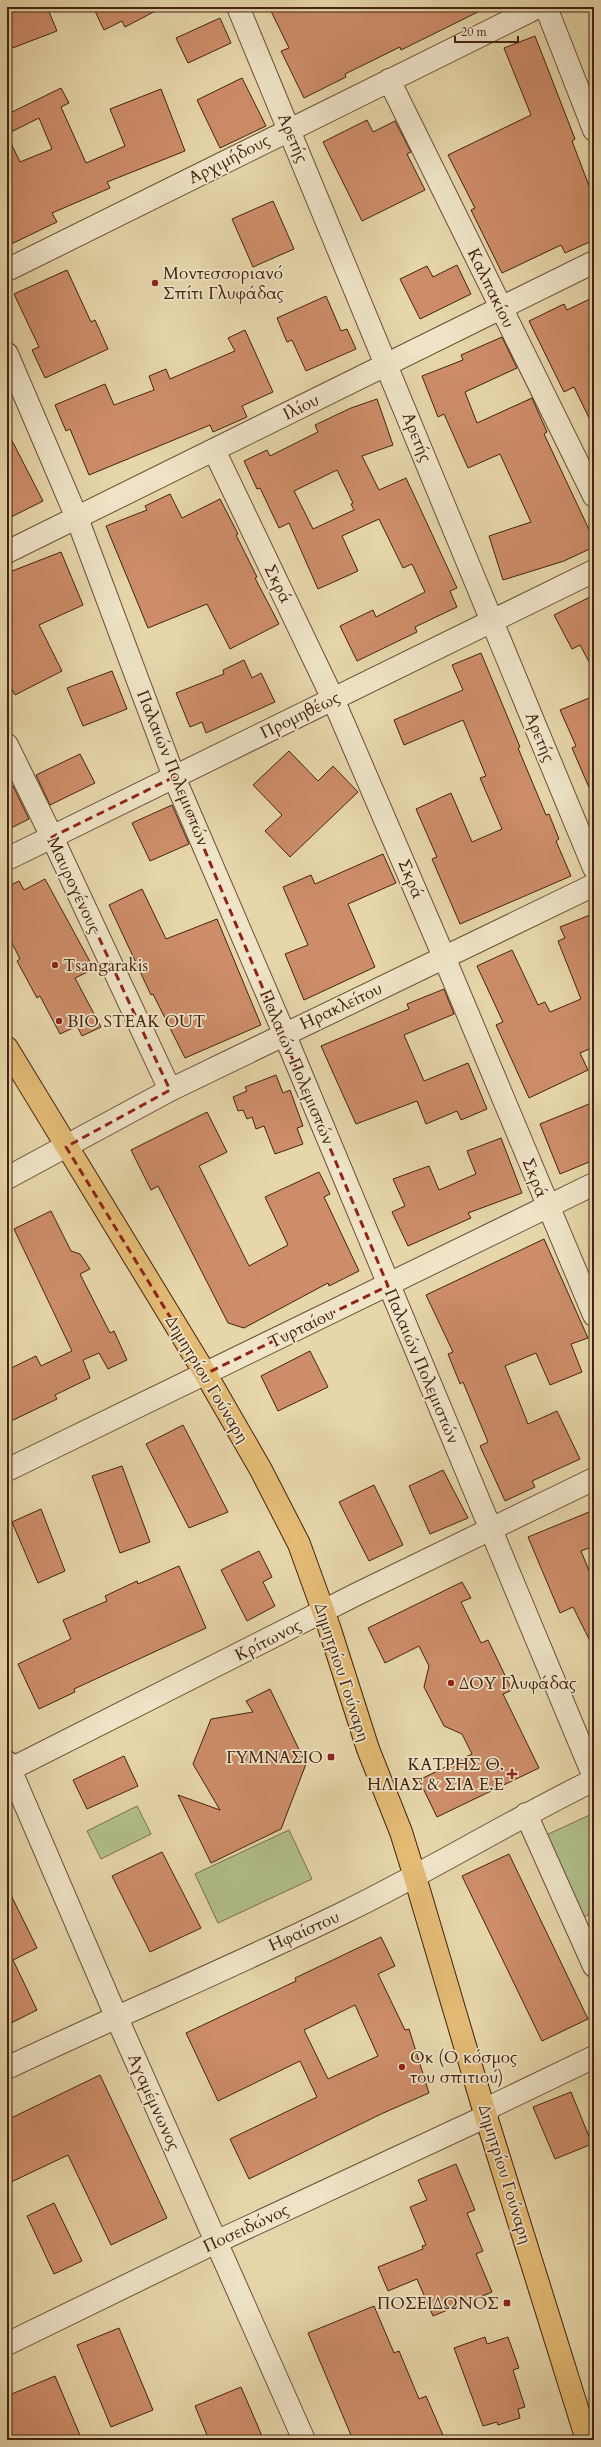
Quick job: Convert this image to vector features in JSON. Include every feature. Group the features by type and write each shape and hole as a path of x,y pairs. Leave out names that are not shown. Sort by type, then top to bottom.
{"main road":[{"name":"Δημητρίου Γούναρη","path":"7,1048 205,1374 261,1470 299,1544 324,1612 368,1749 401,1832 486,2113 588,2440"}],"street":[{"name":"Αρετής","path":"238,7 387,364 594,868"},
{"name":"Αρχιμήδους","path":"7,270 538,7"},
{"path":"546,7 594,130"},
{"name":"Καλπακίου","path":"389,80 500,308 594,496"},
{"name":"Ιλίου","path":"7,552 594,262"},
{"name":"Παλαιών Πολεμιστών","path":"7,354 77,518 174,777 284,1033 388,1286 492,1529 594,1779"},
{"name":"Σκρά","path":"214,450 333,699 444,957 547,1207 594,1315"},
{"name":"Προμηθέως","path":"7,859 594,571"},
{"name":"Μαυρογένους","path":"7,745 52,837 170,1090"},
{"name":"Ηρακλείτου","path":"7,1178 170,1090 284,1033 594,885"},
{"name":"Τυρταίου","path":"7,1470 388,1286 594,1184"},
{"name":"Κρίτωνος","path":"8,1768 594,1479"},
{"name":"Αγαμέμνωνος","path":"8,1768 304,2440"},
{"name":"Ηφαίστου","path":"7,2068 116,2016 347,1912 415,1877 526,1814 594,1779"},
{"path":"526,1814 585,1923 594,1966"},
{"name":"Ποσειδώνος","path":"7,2344 486,2113 594,2057"}],"highlighted area":[{"path":"174,777 388,1286 205,1374 66,1147 170,1090 52,837"}],"green space":[{"path":"137,1806 151,1834 101,1859 87,1831"},
{"path":"594,1813 594,1912 582,1918 544,1836"},
{"path":"289,1830 312,1879 218,1923 195,1874"}],"building":[{"path":"7,7 47,7 57,31 7,50"},
{"path":"93,7 163,7 125,27 122,21 104,30"},
{"path":"269,7 488,7 401,50 400,47 345,74 346,77 304,98 281,51 289,48"},
{"path":"220,18 231,43 188,63 176,38"},
{"path":"535,36 575,139 572,141 594,199 594,240 565,253 561,245 502,273 471,210 475,208 448,155 531,115 504,48"},
{"path":"242,78 266,126 220,148 197,100"},
{"path":"61,88 69,103 61,107 86,163 125,146 110,109 161,89 185,151 107,182 110,188 52,213 57,222 7,246 7,135 20,162 52,149 39,118 7,134 8,114"},
{"path":"367,120 373,132 395,121 411,152 407,154 425,190 362,221 323,142"},
{"path":"273,201 294,249 253,267 232,219"},
{"path":"457,265 471,294 420,319 400,279 427,266 433,277"},
{"path":"67,270 91,322 95,320 108,349 45,378 32,350 39,347 14,294"},
{"path":"326,296 341,331 347,329 356,349 306,371 292,340 287,342 277,318"},
{"path":"594,297 594,428 574,387 564,392 529,321 564,304 567,310"},
{"path":"245,330 273,392 242,406 247,417 213,432 210,425 89,475 70,429 66,431 55,405 105,384 114,405 154,390 149,376 166,369 170,379 235,351 228,338"},
{"path":"502,337 517,368 465,392 477,423 532,398 547,432 544,434 594,540 594,547 564,561 503,580 489,536 531,522 500,454 468,468 444,414 438,417 422,376 463,360 461,355"},
{"path":"377,399 393,445 362,456 379,490 406,478 457,588 450,591 457,607 415,627 417,632 357,661 340,626 373,610 376,617 425,592 412,564 403,568 379,519 342,536 358,571 318,589 289,523 279,528 260,488 257,489 244,461 267,450 270,456 318,432 315,425 351,408","holes":["337,470 353,503 351,504 354,510 313,529 294,491"]},
{"path":"7,431 43,501 7,519"},
{"path":"170,494 182,518 220,499 238,534 236,535 257,577 255,578 279,624 230,649 207,604 148,628 106,526 147,510 145,506"},
{"path":"61,552 83,605 39,625 62,671 15,695 7,680 7,573"},
{"path":"594,595 594,671 580,645 572,649 554,615"},
{"path":"481,653 546,815 549,814 559,839 556,841 571,876 460,924 432,859 437,857 416,809 451,793 472,842 502,829 480,778 486,776 463,720 404,745 394,720 463,690 452,665"},
{"path":"244,660 252,678 261,673 275,702 206,733 202,722 190,727 176,693 224,674 223,670"},
{"path":"112,671 127,709 83,726 67,688"},
{"path":"594,696 594,799 572,748 576,746 560,710"},
{"path":"289,751 318,781 333,766 358,792 290,857 265,831 282,815 253,785"},
{"path":"80,754 95,783 50,805 36,775"},
{"path":"13,786 29,819 7,830 7,790"},
{"path":"172,805 189,844 150,861 132,823"},
{"path":"383,854 396,883 348,904 375,967 304,1000 285,954 308,945 283,887 311,875 315,884"},
{"path":"45,879 94,969 75,978 101,1027 82,1036 77,1026 60,1034 40,996 37,998 17,961 20,959 7,933 7,887 19,881 24,890"},
{"path":"142,889 166,939 217,919 261,1025 185,1058 153,994 151,995 109,905"},
{"path":"590,915 594,924 594,1047 580,1053 588,1070 529,1098 496,1025 503,1022 477,966 512,950 538,1005 545,1002 550,1012 581,999 558,941 565,938 560,927"},
{"path":"444,989 454,1014 404,1035 424,1081 468,1063 487,1109 461,1120 457,1111 426,1124 417,1101 356,1124 321,1046 409,1009 407,1004"},
{"path":"276,1075 283,1093 290,1090 303,1126 297,1128 303,1144 275,1154 264,1126 256,1129 252,1117 247,1119 243,1110 238,1111 233,1097 247,1091 245,1087"},
{"path":"594,1102 594,1160 560,1174 540,1124"},
{"path":"207,1112 227,1152 199,1166 249,1266 288,1245 265,1197 319,1172 330,1194 324,1197 359,1271 329,1286 328,1283 244,1328 228,1323 158,1186 151,1190 131,1150"},
{"path":"501,1138 522,1193 468,1213 471,1218 408,1246 392,1212 405,1206 393,1179 429,1166 439,1190 476,1174 467,1151"},
{"path":"51,1211 71,1251 80,1254 90,1269 80,1274 110,1333 114,1331 127,1360 108,1369 99,1353 83,1360 90,1378 55,1395 57,1399 7,1423 7,1370 36,1356 41,1366 72,1351 14,1229"},
{"path":"544,1239 588,1338 571,1344 582,1372 550,1385 536,1353 505,1366 528,1424 557,1411 580,1459 532,1481 535,1487 505,1501 480,1446 488,1442 463,1382 460,1384 448,1354 453,1352 426,1295"},
{"path":"310,1351 328,1387 278,1411 261,1376"},
{"path":"183,1425 228,1512 189,1528 146,1444"},
{"path":"122,1466 150,1542 120,1553 92,1476"},
{"path":"443,1470 468,1518 430,1534 409,1486"},
{"path":"374,1485 403,1545 369,1561 339,1502"},
{"path":"41,1509 65,1571 38,1583 12,1522"},
{"path":"594,1510 594,1546 581,1551 594,1583 594,1649 573,1607 560,1613 528,1537"},
{"path":"259,1551 272,1577 263,1582 275,1606 247,1621 221,1570"},
{"path":"179,1566 206,1628 74,1689 75,1692 39,1709 18,1664 71,1639 63,1620 107,1601 105,1596 137,1581 138,1584"},
{"path":"462,1582 471,1598 461,1602 481,1643 488,1640 512,1690 503,1694 539,1768 437,1817 419,1780 472,1754 462,1734 444,1726 424,1687 429,1666 419,1646 385,1663 368,1628"},
{"path":"270,1689 306,1764 281,1829 211,1863 178,1795 220,1810 193,1764 211,1719 253,1712 246,1701"},
{"path":"124,1756 138,1786 87,1809 73,1780"},
{"path":"162,1852 201,1928 150,1952 112,1876"},
{"path":"509,1854 588,2019 542,2041 462,1876"},
{"path":"7,1887 37,1948 13,1960 37,2010 7,2025"},
{"path":"381,1937 395,1966 378,1974 405,2030 409,2029 429,2093 381,2114 249,2179 230,2139 317,2097 300,2061 218,2101 186,2033 296,1981 295,1978","holes":["355,2005 378,2056 328,2079 304,2030"]},
{"path":"100,2075 167,2218 111,2245 68,2155 7,2184 7,2120"},
{"path":"571,2092 592,2144 555,2159 533,2107"},
{"path":"456,2164 475,2210 467,2213 483,2251 476,2254 492,2292 433,2316 417,2279 388,2291 378,2267 423,2249 422,2246 426,2245 410,2207 427,2200 418,2180"},
{"path":"54,2203 82,2261 54,2274 27,2216"},
{"path":"374,2306 394,2353 399,2351 419,2399 426,2396 445,2440 353,2440 308,2333"},
{"path":"119,2328 153,2410 111,2427 77,2345"},
{"path":"485,2337 487,2344 508,2337 519,2368 513,2370 525,2407 518,2409 520,2418 498,2425 497,2422 483,2426 454,2348"},
{"path":"55,2376 82,2440 7,2440 7,2396"},
{"path":"241,2387 262,2436 253,2440 209,2440 195,2406"}],"place":[{"name":"Μοντεσσοριανό Σπίτι Γλυφάδας","path":"155,283"},
{"name":"Tsangarakis","path":"55,965"},
{"name":"BIO STEAK OUT","path":"59,1021"},
{"name":"ΔΟΥ Γλυφάδας","path":"451,1683"},
{"name":"ΓΥΜΝΑΣΙΟ","path":"331,1757"},
{"name":"ΚΑΤΡΗΣ Θ. ΗΛΙΑΣ & ΣΙΑ Ε.Ε","path":"512,1774"},
{"name":"Οκ (Ο κόσμος του σπιτιού)","path":"402,2067"},
{"name":"ΠΟΣΕΙΔΩΝΟΣ","path":"507,2303"}]}
